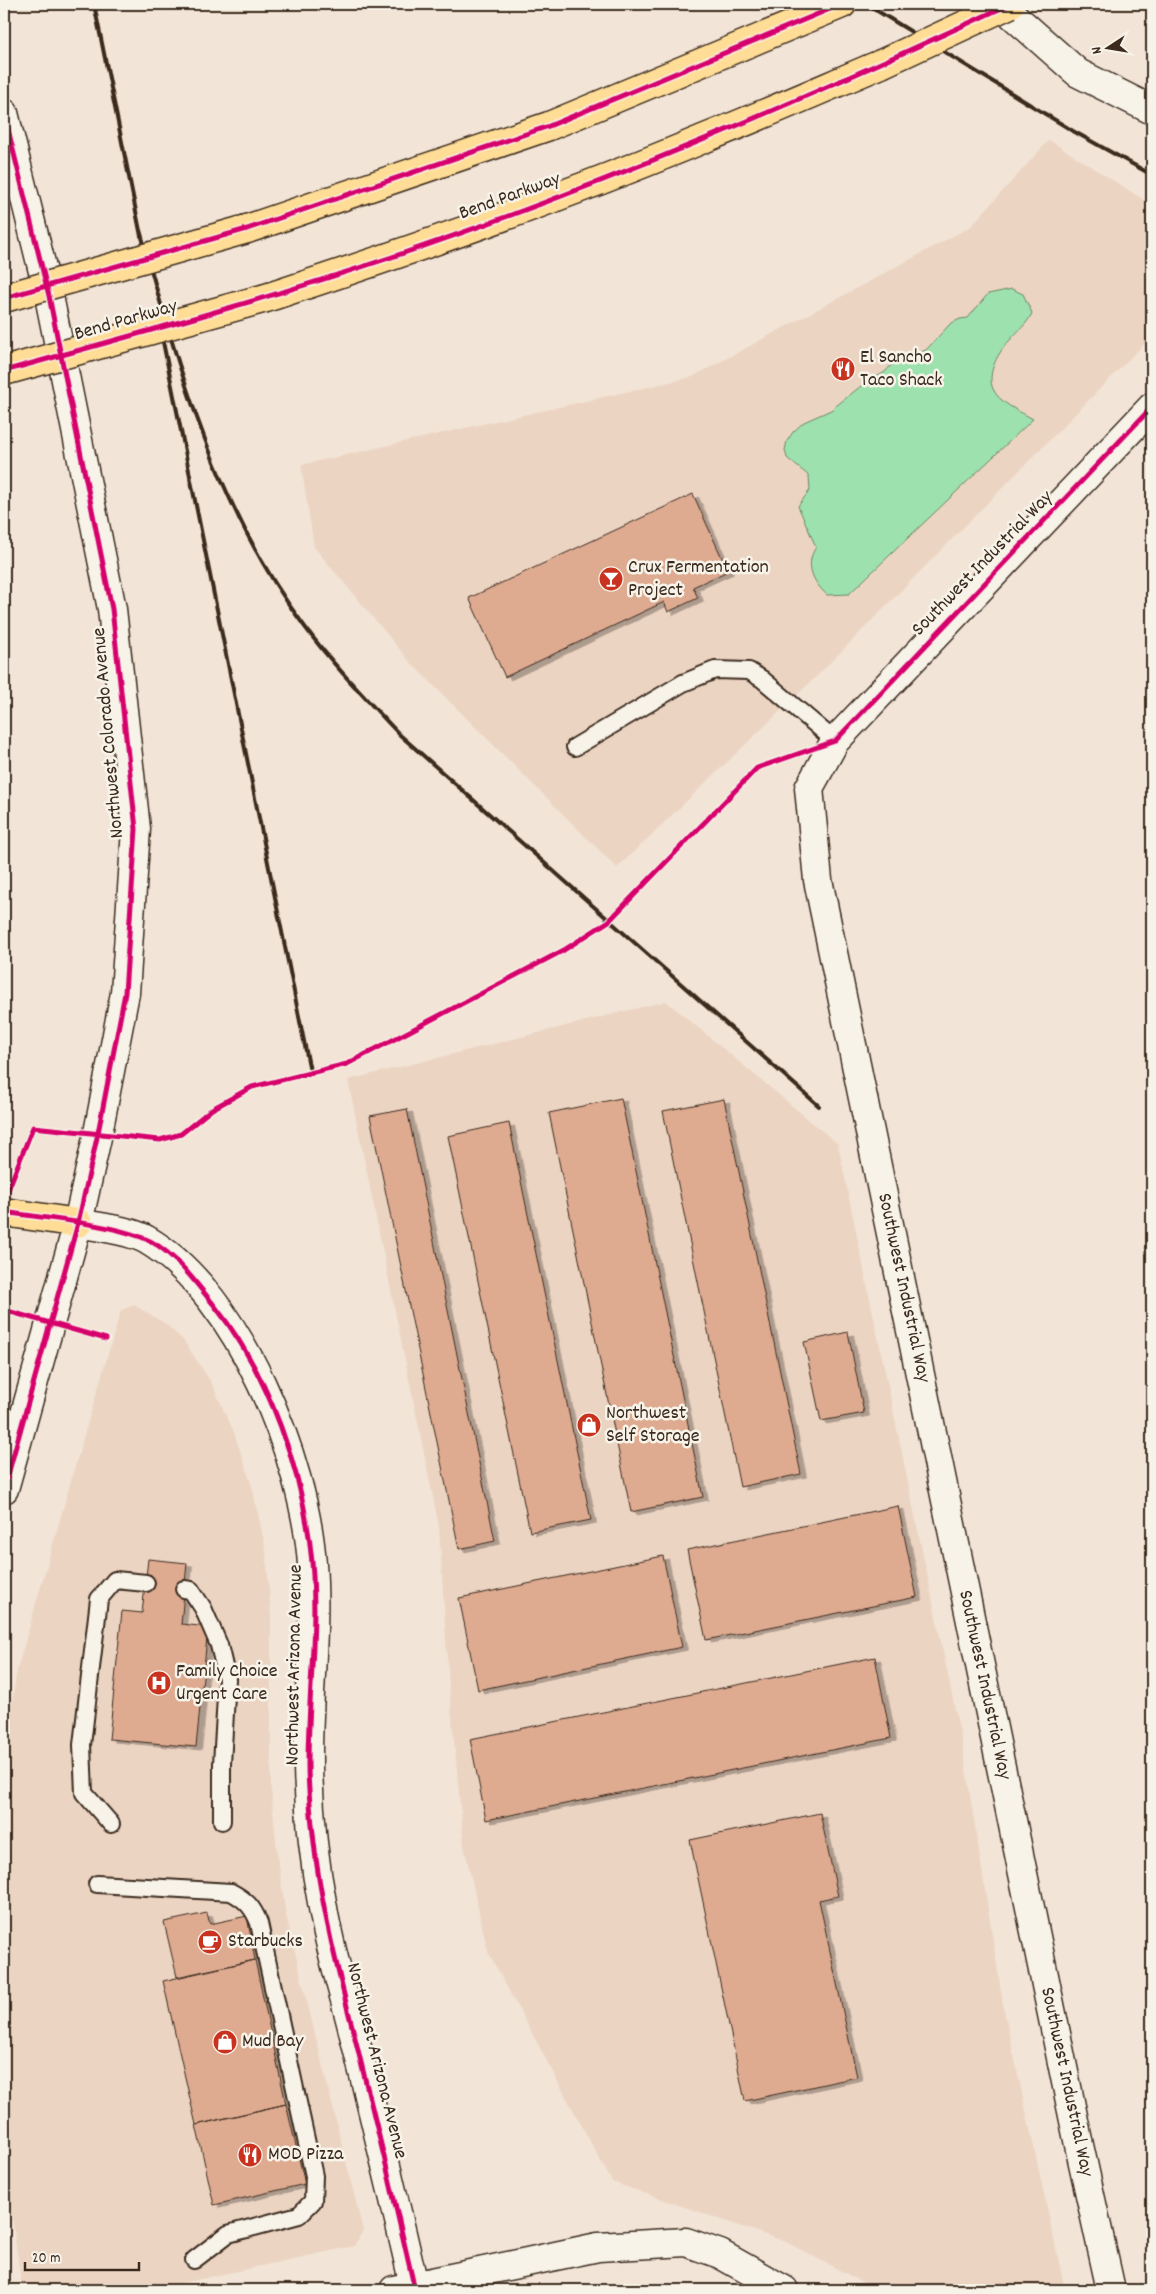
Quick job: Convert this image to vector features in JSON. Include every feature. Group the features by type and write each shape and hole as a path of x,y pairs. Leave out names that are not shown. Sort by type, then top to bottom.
{"highway":[{"path":"4,298 247,229 549,126 842,4"},
{"name":"Bend Parkway","path":"4,371 266,298 394,256 528,208 702,140 881,64 1010,4"},
{"path":"4,1212 78,1223"}],"street":[{"path":"1000,4 1078,74 1152,110"},
{"name":"Northwest Colorado Avenue","path":"4,113 49,296 112,609 136,828 125,993 98,1133 78,1223 4,1488"},
{"name":"Southwest Industrial Way","path":"1111,2290 1079,2145 818,880 809,788 835,741 1152,407"},
{"name":"Northwest Arizona Avenue","path":"78,1223 143,1238 170,1255 200,1288 230,1325 258,1376 282,1434 303,1496 313,1573 314,1632 308,1765 311,1818 323,1910 379,2134 408,2289"},
{"path":"408,2289 598,2247 686,2242 720,2254 784,2290"}],"lane":[{"path":"575,747 683,683 715,670 731,669 749,671 762,679 835,741"},
{"path":"111,1824 84,1793 82,1745 100,1599 115,1580 146,1583"},
{"path":"184,1589 191,1590 203,1608 219,1644 227,1679 222,1764 222,1821"},
{"path":"97,1884 231,1892 246,1900 255,1910 259,1923 314,2176 312,2201 299,2215 228,2234 194,2260"}],"shaded area":[{"path":"1049,140 1152,205 1152,336 821,672 617,868 411,663 314,547 301,465 692,377 970,227"},
{"path":"666,1001 838,1144 962,1743 1004,2010 1065,2290 877,2290 786,2242 612,2182 488,1952 464,1846 449,1688 439,1527 348,1080"},
{"path":"134,1305 166,1324 184,1341 211,1382 234,1432 252,1486 266,1551 271,1616 271,1788 277,1852 286,1915 363,2231 354,2246 150,2290 22,2290 4,2157 4,1754 17,1670 78,1456 121,1310"}],"green space":[{"path":"1012,289 1023,294 1032,313 1028,321 998,356 992,369 991,383 1000,399 1033,419 849,594 827,595 818,585 812,573 811,560 816,547 798,506 810,490 809,476 787,458 785,450 787,441 793,432 804,422 831,410 861,386 885,372 894,362 926,350 950,324 960,319 968,318 988,294"}],"building":[{"name":"Crux Fermentation Project","path":"693,494 728,571 693,587 698,598 668,612 664,602 505,677 469,598"},
{"path":"621,1098 703,1497 631,1512 549,1113"},
{"path":"724,1099 801,1474 740,1487 663,1111"},
{"path":"407,1109 495,1541 459,1549 370,1116"},
{"path":"509,1123 591,1520 530,1532 448,1136"},
{"path":"848,1332 864,1413 821,1421 804,1342"},
{"path":"898,1506 917,1597 706,1640 687,1550"},
{"path":"663,1556 682,1647 478,1690 459,1598"},
{"name":"Family Choice Urgent Care","path":"148,1559 187,1563 181,1624 208,1627 196,1747 109,1739 122,1611 142,1613"},
{"path":"875,1657 891,1738 486,1820 470,1739"},
{"path":"820,1813 838,1896 819,1900 857,2077 745,2101 690,1840"},
{"name":"Starbucks","path":"207,1913 210,1924 247,1916 255,1960 177,1977 164,1922"},
{"name":"Mud Bay","path":"255,1960 286,2104 196,2125 163,1981"},
{"name":"MOD Pizza","path":"286,2104 305,2184 214,2205 196,2125"}],"railway":[{"path":"94,4 141,236"},
{"path":"866,4 1073,131 1152,175"},
{"path":"140,230 169,333 186,385 224,486 247,535 274,582 305,627 327,655 400,735 819,1106"},
{"path":"158,317 310,1071"}],"cycle path":[{"path":"4,298 247,229 549,126 842,4"},
{"path":"4,371 296,288 471,230 627,171 781,107 1010,4"},
{"path":"4,113 49,296 112,609 136,829 125,993 98,1133 78,1223 4,1489"},
{"path":"4,1200 33,1127 160,1140 181,1134 212,1109 252,1087 347,1064 564,950 609,921 757,768 835,741 1152,407"},
{"path":"4,1212 108,1228 141,1237 163,1249 182,1266 234,1332 267,1393 281,1426 301,1494 312,1562 314,1612 308,1776 316,1859 334,1955 415,2290"},
{"path":"4,1310 106,1339"}],"place":[{"name":"El Sancho Taco Shack","path":"843,369"},
{"name":"Crux Fermentation Project","path":"611,579"},
{"name":"Northwest Self Storage","path":"589,1425"},
{"name":"Family Choice Urgent Care","path":"159,1683"},
{"name":"Starbucks","path":"210,1942"},
{"name":"Mud Bay","path":"225,2042"},
{"name":"MOD Pizza","path":"250,2155"}]}
